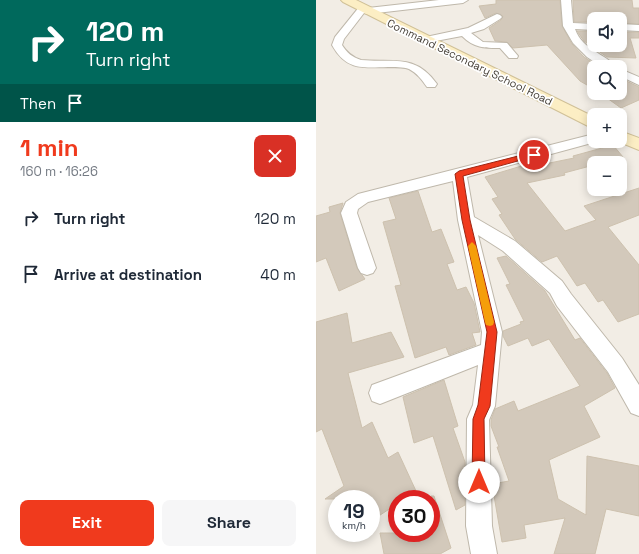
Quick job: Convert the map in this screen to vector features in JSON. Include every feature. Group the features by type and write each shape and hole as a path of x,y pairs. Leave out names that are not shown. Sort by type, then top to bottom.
{"main road":[{"name":"Command Secondary School Road","path":"347,0 587,121"},
{"path":"627,140 639,146"}],"street":[{"path":"430,84 422,73 412,67 398,64 367,65 351,60 339,50 337,45 339,39 366,10 463,0"},
{"path":"566,0 565,12 568,26 584,50 600,60"},
{"path":"425,40 464,32 484,26 497,17"},
{"path":"568,26 587,27"},
{"path":"627,27 639,28"},
{"path":"464,32 474,42 482,45 498,44 507,47 512,56"},
{"path":"627,67 639,67"},
{"path":"627,75 639,81"},
{"path":"367,268 349,212 352,206 363,198 587,140"},
{"path":"459,174 466,220 492,332 484,406 478,419 479,526 484,554"},
{"path":"466,220 509,246 556,287 564,300 615,365 639,405"},
{"path":"380,393 490,351"}],"building":[{"path":"496,0 560,0 562,26 572,44 588,60 587,60 587,85 580,81 547,45 513,48 507,42 495,41 489,28 501,20 503,16 496,13 485,18 479,6 496,4"},
{"path":"573,0 632,0 633,8 639,8 639,24 627,23 627,12 587,12 587,22 574,22"},
{"path":"577,31 587,31 587,43"},
{"path":"627,32 639,32 639,38 630,38 636,58 607,57 600,52 627,52"},
{"path":"627,81 639,87 639,100 621,108 610,100 627,100"},
{"path":"602,148 616,148 622,156 587,156 587,167 564,173 565,175 527,183 565,231 596,220 584,206 615,196 627,196 627,192 639,188 639,215 608,227 639,265 639,314 618,322 603,300 598,302 585,283 577,286 557,256 542,262 515,239 499,215 502,214 492,199 498,197 485,177 528,164 530,167 574,158 573,156"},
{"path":"418,191 432,232 441,229 454,262 447,264 457,290 466,287 474,303 480,332 472,333 476,345 449,355 446,347 415,358 395,286 401,285 383,222 396,219 389,198"},
{"path":"343,203 340,213 357,268 365,279 339,291 326,258 316,262 316,216 330,212 329,207"},
{"path":"506,256 545,291 575,340 580,338 607,373 615,388 584,406 600,437 549,460 558,499 586,515 587,456 639,466 639,516 606,509 595,554 554,554 565,518 524,525 526,538 502,542 492,484 509,481 491,426 491,420 495,409 514,401 518,411 580,386 549,339 532,346 528,338 508,346 503,336 503,331 521,324 520,322 524,321 506,285 510,284 497,258"},
{"path":"347,313 352,343 391,332 404,357 348,373 362,428 372,422 388,458 398,452 416,490 388,490 388,510 380,515 380,490 338,490 344,486 322,429 316,432 316,322"},
{"path":"444,380 458,426 453,428 465,462 465,505 456,510 433,436 414,443 403,397"},
{"path":"440,514 451,548 440,554 384,554 380,533 388,533 388,542 440,542"}],"slow traffic":[{"path":"472,246 490,322"}],"route":[{"path":"479,482 478,419 484,406 492,332 466,220 459,174 534,155"}]}
